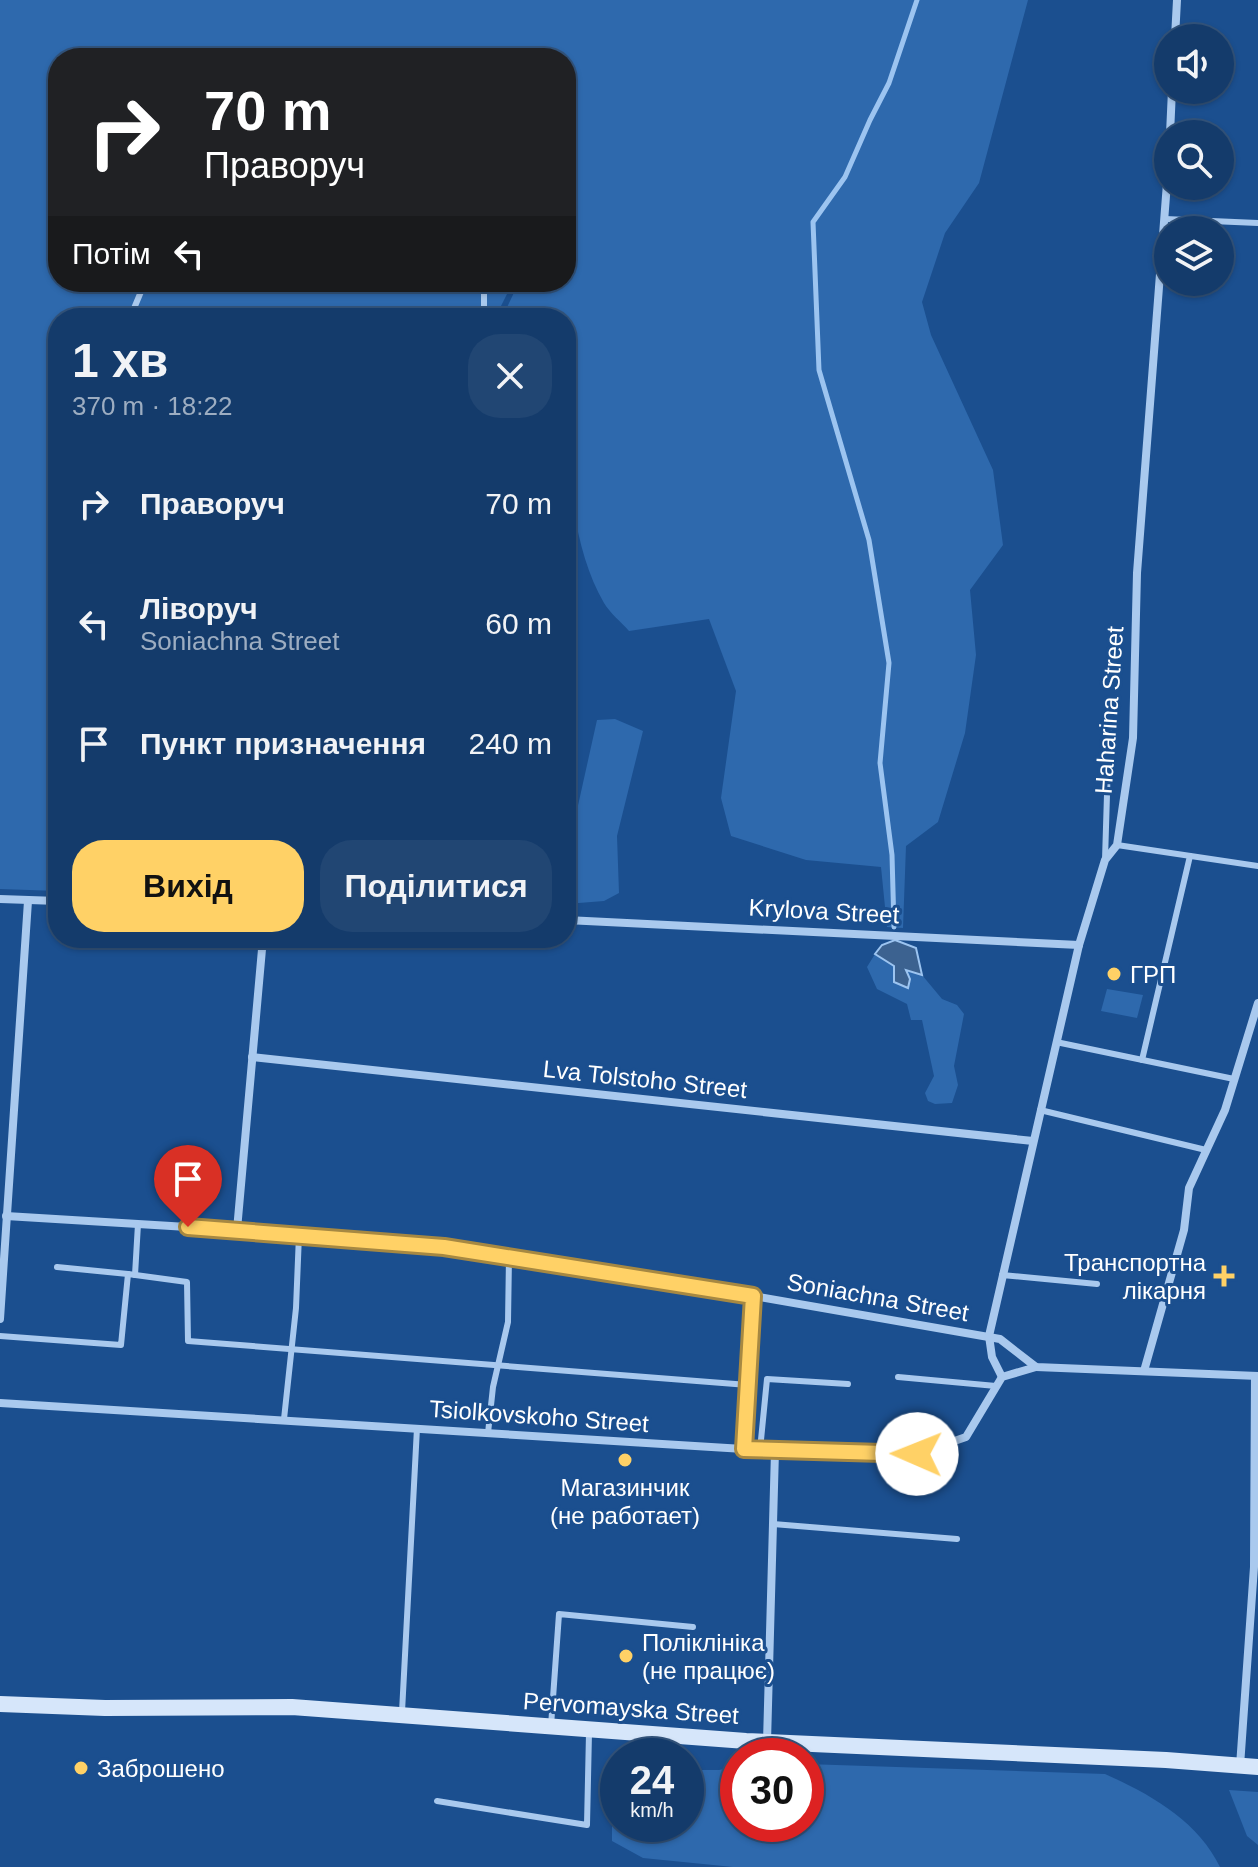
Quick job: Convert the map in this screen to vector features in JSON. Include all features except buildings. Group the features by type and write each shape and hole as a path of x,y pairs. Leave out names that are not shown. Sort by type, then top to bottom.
{"street":[{"path":"1176,24 1177,0"},
{"name":"Haharina Street","path":"1117,845 1133,738 1137,573 1159,296"},
{"path":"1117,845 1105,860 1079,945 989,1336 992,1357 1002,1377 1036,1367 1257,1376 1256,1567 1240,1766"},
{"path":"0,899 48,901"},
{"path":"0,1319 3,1238 28,901"},
{"name":"Krylova Street","path":"576,920 1079,945"},
{"path":"237,1230 262,948"},
{"path":"1144,1371 1184,1230 1189,1188 1225,1110 1258,1003"},
{"name":"Lva Tolstoho Street","path":"252,1057 1033,1141"},
{"name":"Soniachna Street","path":"6,1216 444,1247 989,1336 1000,1339 1036,1367"},
{"name":"Tsiolkovskoho Street","path":"0,1403 775,1451 917,1454 966,1437 1002,1377"},
{"path":"767,1738 775,1451"},
{"name":"Pervomayska Street","path":"0,1704 105,1708 292,1707 720,1739"},
{"name":"Pervomayska Street","path":"824,1745 1258,1767"}],"lane":[{"path":"1234,222 1258,223"},
{"path":"1105,860 1109,729"},
{"path":"1117,845 1258,866"},
{"path":"1142,1060 1190,856"},
{"path":"1056,1042 1234,1079"},
{"path":"1040,1110 1206,1150"},
{"path":"0,1336 121,1345 138,1224"},
{"path":"284,1419 296,1308 299,1235"},
{"path":"488,1433 497,1367 508,1322 509,1257"},
{"path":"57,1267 187,1282 188,1341 748,1385"},
{"path":"1002,1275 1097,1284"},
{"path":"744,1449 753,1296"},
{"path":"898,1377 996,1386"},
{"path":"760,1450 767,1379 848,1384"},
{"path":"401,1715 417,1428"},
{"path":"773,1524 957,1539"},
{"path":"551,1726 559,1614 693,1627"},
{"path":"437,1801 587,1825 589,1729"}],"shaded area":[{"path":"0,0 1028,0 979,183 945,233 922,302 931,335 993,470 1003,545 970,590 976,655 965,733 938,822 906,846 903,928 887,927 881,867 806,860 731,836 721,798 736,691 709,619 629,631 606,607 590,572 576,517 576,308 507,308 514,292 576,292 576,48 48,48 48,292 508,292 500,308 48,308 48,891 0,889"},
{"path":"615,719 643,731 617,836 619,893 604,901 576,903 576,814 597,720"},
{"path":"895,940 916,948 922,975 906,970 910,979 908,988 894,982 894,966 875,954 882,945"},
{"path":"875,954 894,966 922,975 942,999 957,1005 964,1014 954,1066 958,1085 952,1103 935,1104 928,1101 925,1093 934,1076 922,1020 911,1020 907,1004 877,989 867,967"},
{"path":"1107,989 1143,995 1137,1018 1101,1011"},
{"path":"824,1765 1105,1774 1139,1790 1186,1823 1211,1851 1220,1867 733,1867 643,1858 614,1842 704,1842 704,1770 719,1770 720,1842 824,1842"},
{"path":"1229,1790 1258,1792 1258,1845 1247,1836"}],"waterway":[{"path":"894,927 892,855 880,763 889,663 869,540 819,370 813,222 845,177 889,83 917,0"}],"place":[{"name":"ГРП","path":"1114,974"},
{"name":"Транспортна лікарня","path":"1224,1276"},
{"name":"Магазинчик (не работает)","path":"625,1460"},
{"name":"Поліклініка (не працює)","path":"626,1656"},
{"name":"Заброшено","path":"81,1768"}],"route":[{"path":"188,1227 444,1247 753,1296 744,1449 917,1454"}]}
